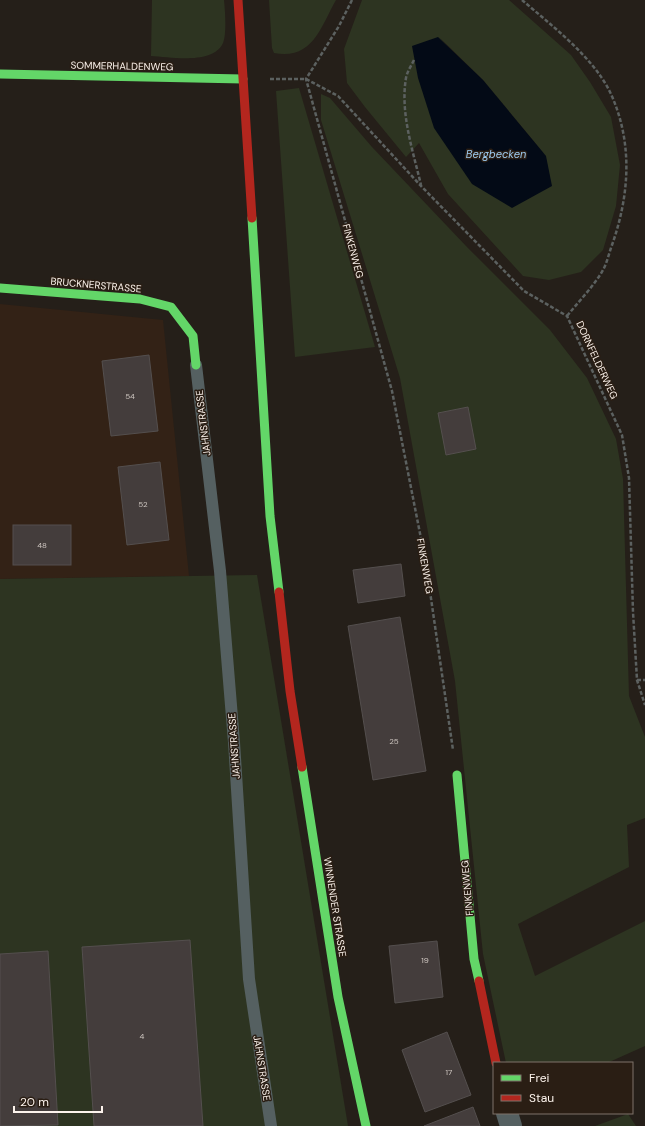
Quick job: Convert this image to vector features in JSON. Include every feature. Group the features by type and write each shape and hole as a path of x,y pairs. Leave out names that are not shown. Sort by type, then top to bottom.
{"street":[{"name":"WINNENDER STRASSE","path":"238,0 270,516 290,691 338,997 366,1126"},
{"name":"SOMMERHALDENWEG","path":"0,74 244,79"},
{"name":"BRUCKNERSTRASSE","path":"0,288 140,299 171,307 193,336 196,365"},
{"name":"FINKENWEG","path":"457,775 474,959 496,1062"},
{"path":"507,1114 511,1126"}],"lane":[{"name":"JAHNSTRASSE","path":"196,365 220,571 234,742 249,979 271,1126"}],"path":[{"path":"306,79 339,26 352,0"},
{"path":"522,0 566,38 592,66 610,91 624,129 628,165 625,200 615,236 603,270 567,316"},
{"path":"414,60 406,77 405,105 410,142 421,186"},
{"name":"DORNFELDERWEG","path":"244,79 306,79 338,96 421,186 524,291 567,316 622,435 629,478 632,612 637,680 645,705"},
{"name":"FINKENWEG","path":"306,79 392,391 426,564 457,775"},
{"path":"637,680 645,680"}],"shaded area":[{"path":"0,304 163,320 189,576 0,579"}],"green space":[{"path":"152,0 224,0 225,28 223,43 218,50 201,57 180,58 151,56"},
{"path":"269,0 336,0 314,40 307,47 298,52 287,54 274,53 272,48"},
{"path":"362,0 509,0 571,55 590,82 611,117 620,165 616,206 603,250 581,272 549,280 523,276 448,194 419,143 406,157 365,107 347,83 344,49","holes":["439,37 483,80 546,156"]},
{"path":"299,88 375,347 295,357 276,91"},
{"path":"321,94 330,98 372,147 466,246 550,330 587,378 616,439 623,479 629,696 645,737 645,818 627,825 629,867 518,924 535,976 645,921 645,1046 609,1062 506,1062 483,954 455,681 400,378 321,120"},
{"path":"257,575 348,1126 0,1126 0,579"},
{"path":"628,1114 636,1126 595,1126"}],"water":[{"name":"Bergbecken","path":"438,37 483,80 546,156 552,186 512,208 472,184 434,128 418,78 412,46"}],"building":[{"path":"149,355 158,431 111,436 102,361"},
{"path":"468,407 476,449 446,455 438,413"},
{"path":"160,462 169,540 127,545 118,467"},
{"path":"13,525 71,525 71,565 13,565"},
{"path":"401,564 405,596 358,603 353,570"},
{"path":"400,617 426,771 373,780 348,626"},
{"path":"190,940 203,1126 94,1126 82,947"},
{"path":"437,941 443,997 395,1003 389,946"},
{"path":"48,951 58,1125 0,1126 0,954"},
{"path":"447,1032 471,1095 425,1112 402,1050"},
{"path":"473,1107 480,1126 424,1126"}],"traffic: fast":[{"path":"0,74 243,79"},
{"path":"252,218 270,516 279,592"},
{"path":"0,288 140,299 171,307 193,336 196,365"},
{"path":"302,767 338,997 366,1126"},
{"path":"457,775 474,959 479,981"}],"traffic: jam":[{"path":"238,0 252,218"},
{"path":"279,592 290,691 302,767"},
{"path":"479,981 496,1062"}]}
